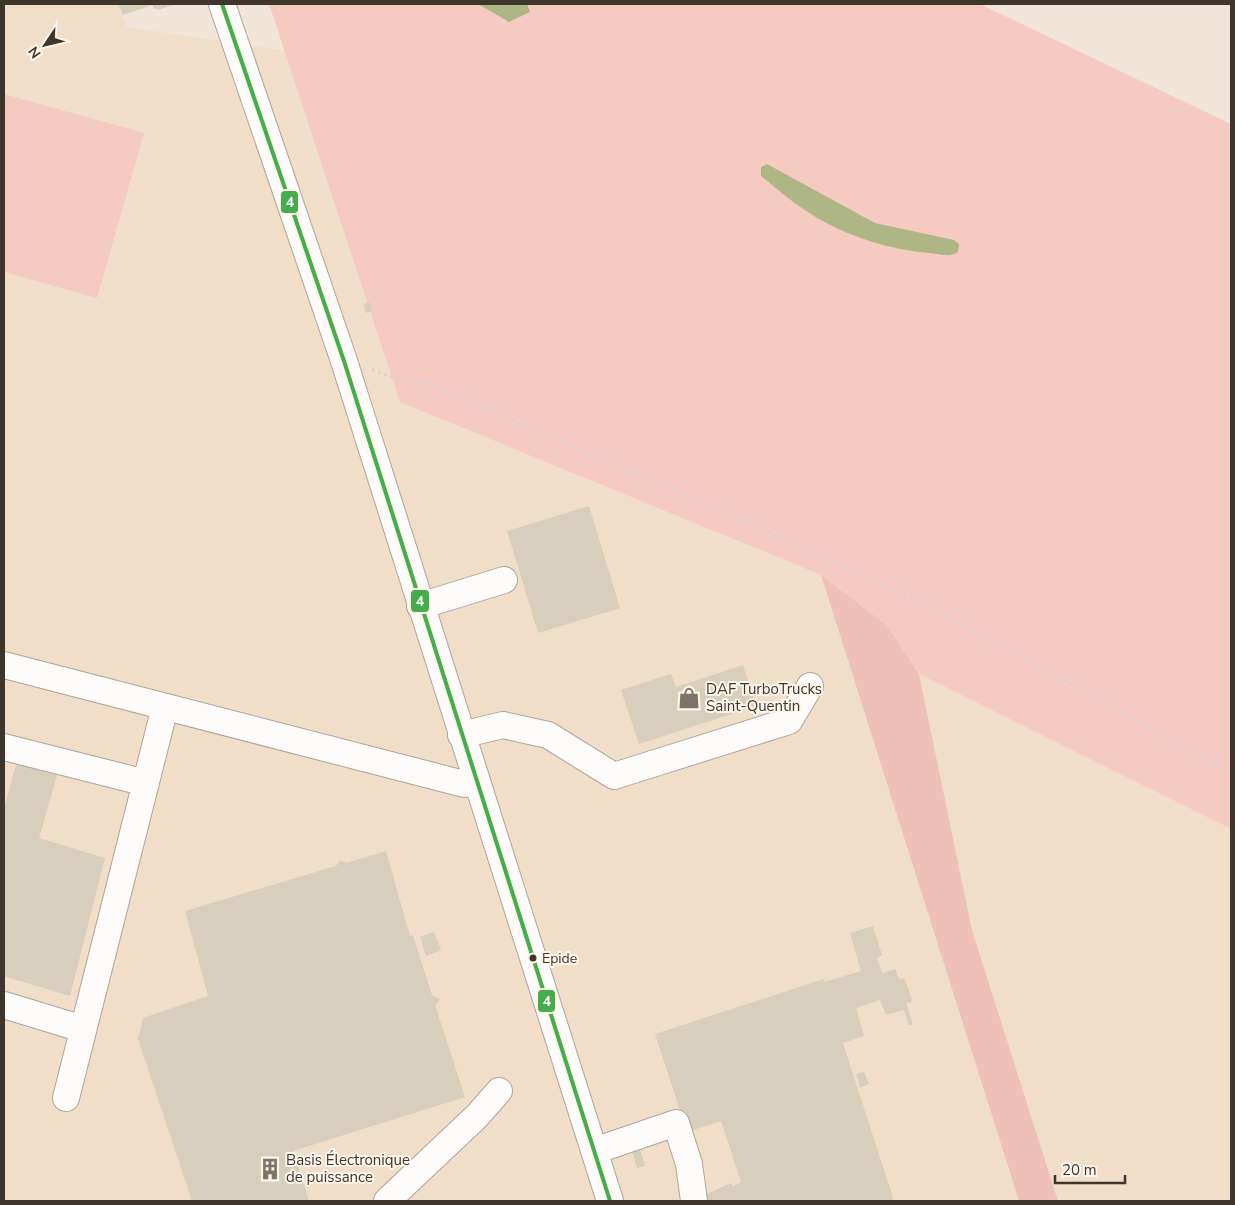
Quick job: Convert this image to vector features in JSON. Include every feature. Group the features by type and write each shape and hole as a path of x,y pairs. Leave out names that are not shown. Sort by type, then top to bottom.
{"street":[{"path":"222,4 344,361 420,606 610,1201"},
{"path":"420,606 504,580"},
{"path":"4,665 464,784 476,782"},
{"path":"461,735 502,725 548,735 614,776 789,722 810,686"},
{"path":"66,1098 166,707"},
{"path":"4,747 146,783"},
{"path":"4,1005 83,1029"},
{"path":"387,1201 478,1116 499,1090"},
{"path":"594,1151 676,1123 689,1164 694,1201"}],"path":[{"path":"344,361 398,379 426,382 715,508 926,604 1231,774"}],"shaded area":[{"path":"4,4 118,4 127,27 286,51 400,402 821,575 1019,1201 4,1201"},
{"path":"269,4 980,4 1231,124 1231,829 919,674 887,625 821,575 400,402"},
{"path":"478,4 527,4 530,12 509,22"},
{"path":"4,94 144,133 97,298 4,272"},
{"path":"767,164 875,223 954,240 959,244 958,252 952,255 944,255 901,249 872,242 845,232 804,209 761,176 761,167"},
{"path":"821,575 887,625 919,674 972,930 1058,1201 1019,1201"},
{"path":"919,674 1231,829 1231,1201 1058,1201 972,930"}],"building":[{"path":"118,4 176,4 158,10 154,9 152,5 123,15"},
{"path":"370,302 372,311 366,313 363,304"},
{"path":"589,506 620,608 538,633 507,531"},
{"name":"DAF TurboTrucks Saint-Quentin","path":"743,665 756,706 639,744 621,690 671,674 676,687"},
{"path":"19,754 60,765 39,838 105,858 70,996 4,976 4,808"},
{"path":"386,851 410,936 413,935 432,995 440,999 435,1005 465,1097 293,1151 309,1201 192,1201 138,1039 143,1018 208,996 185,911 336,866 340,860 346,863"},
{"path":"873,926 882,955 877,958 882,973 895,969 899,979 904,978 912,999 911,1002 906,1003 913,1025 909,1025 904,1010 886,1015 880,1000 856,1008 864,1036 843,1043 894,1201 705,1201 702,1196 731,1183 733,1186 741,1182 721,1121 687,1132 655,1034 824,979 824,982 861,971 850,933"},
{"path":"434,932 441,950 426,956 420,937"},
{"path":"864,1072 869,1084 860,1088 856,1074"},
{"path":"640,1149 645,1166 637,1168 632,1151"}],"transit line":[{"name":"4","path":"222,4 344,361 610,1201"}],"place":[{"name":"DAF TurboTrucks Saint-Quentin","path":"689,698"},
{"name":"Epide","path":"533,958"},
{"name":"Basis Électronique de puissance","path":"270,1169"}]}
